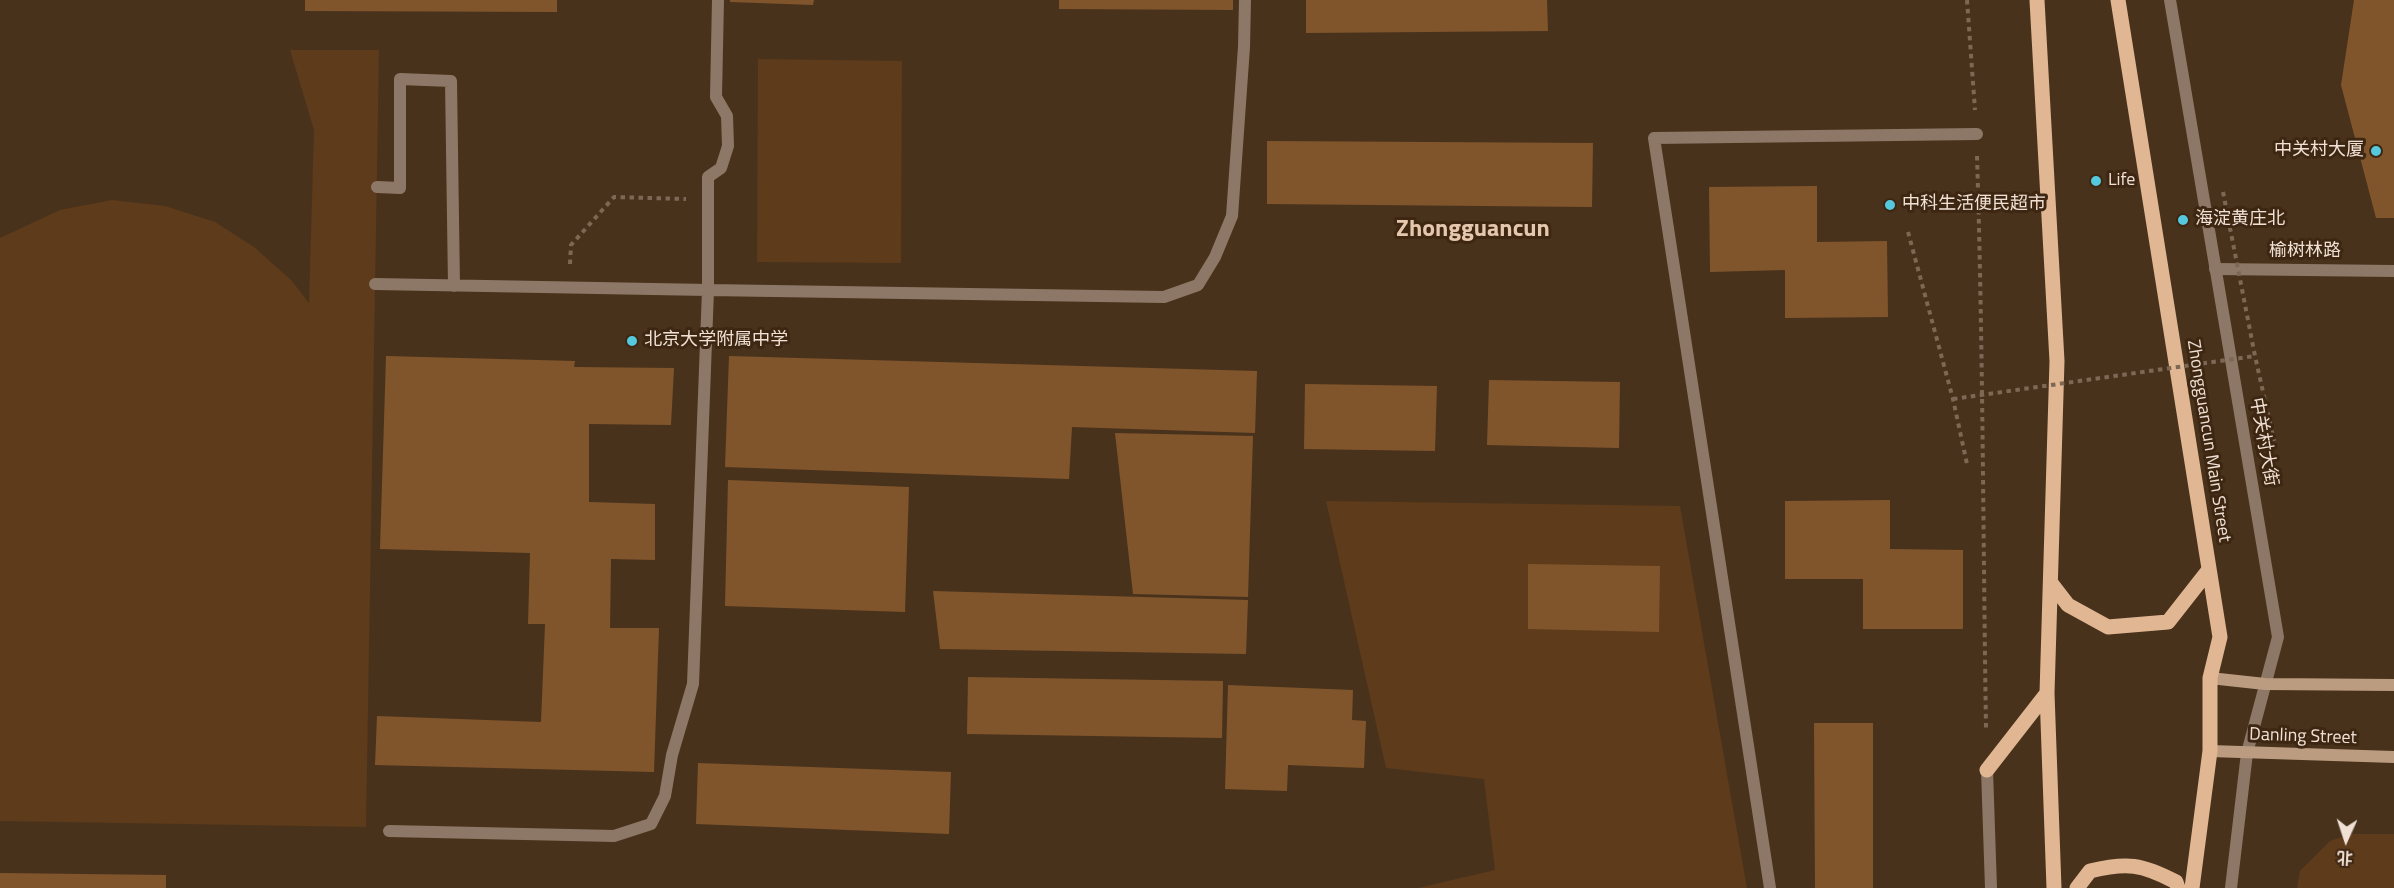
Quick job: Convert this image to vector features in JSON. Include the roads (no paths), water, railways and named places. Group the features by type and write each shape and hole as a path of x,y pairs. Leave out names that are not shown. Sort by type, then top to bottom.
{"main road":[{"path":"2037,0 2057,361 2047,693 2054,888"},
{"name":"Zhongguancun Main Street","path":"2118,0 2220,637 2210,678 2210,751 2192,888"},
{"path":"2051,583 2068,605 2108,627 2168,622 2208,571"},
{"path":"2210,678 2265,684 2394,685"},
{"path":"1987,770 2047,693"},
{"name":"Danling Street","path":"2210,751 2394,757"},
{"path":"2077,888 2090,871 2117,865 2149,868 2176,882 2178,888"}],"street":[{"path":"388,831 614,836 651,824 665,796 672,755 693,684 708,290 708,177 721,168 728,146 727,116 716,97 718,0"},
{"path":"375,284 1164,297 1198,285 1215,257 1232,216 1244,47 1245,0"},
{"name":"中关村大街","path":"2170,0 2277,637 2247,753 2231,888"},
{"path":"377,187 400,188 400,79 451,81 454,286"},
{"path":"1770,888 1654,138 1977,134"},
{"name":"榆树林路","path":"2215,269 2394,270"},
{"path":"1987,770 1991,888"}],"place":[{"name":"中关村大厦","path":"2376,151"},
{"name":"Life","path":"2096,181"},
{"name":"中科生活便民超市","path":"1890,205"},
{"name":"海淀黄庄北","path":"2183,220"},
{"name":"北京大学附属中学","path":"632,341"}],"district":[{"name":"Zhongguancun","path":"1473,230"}]}
